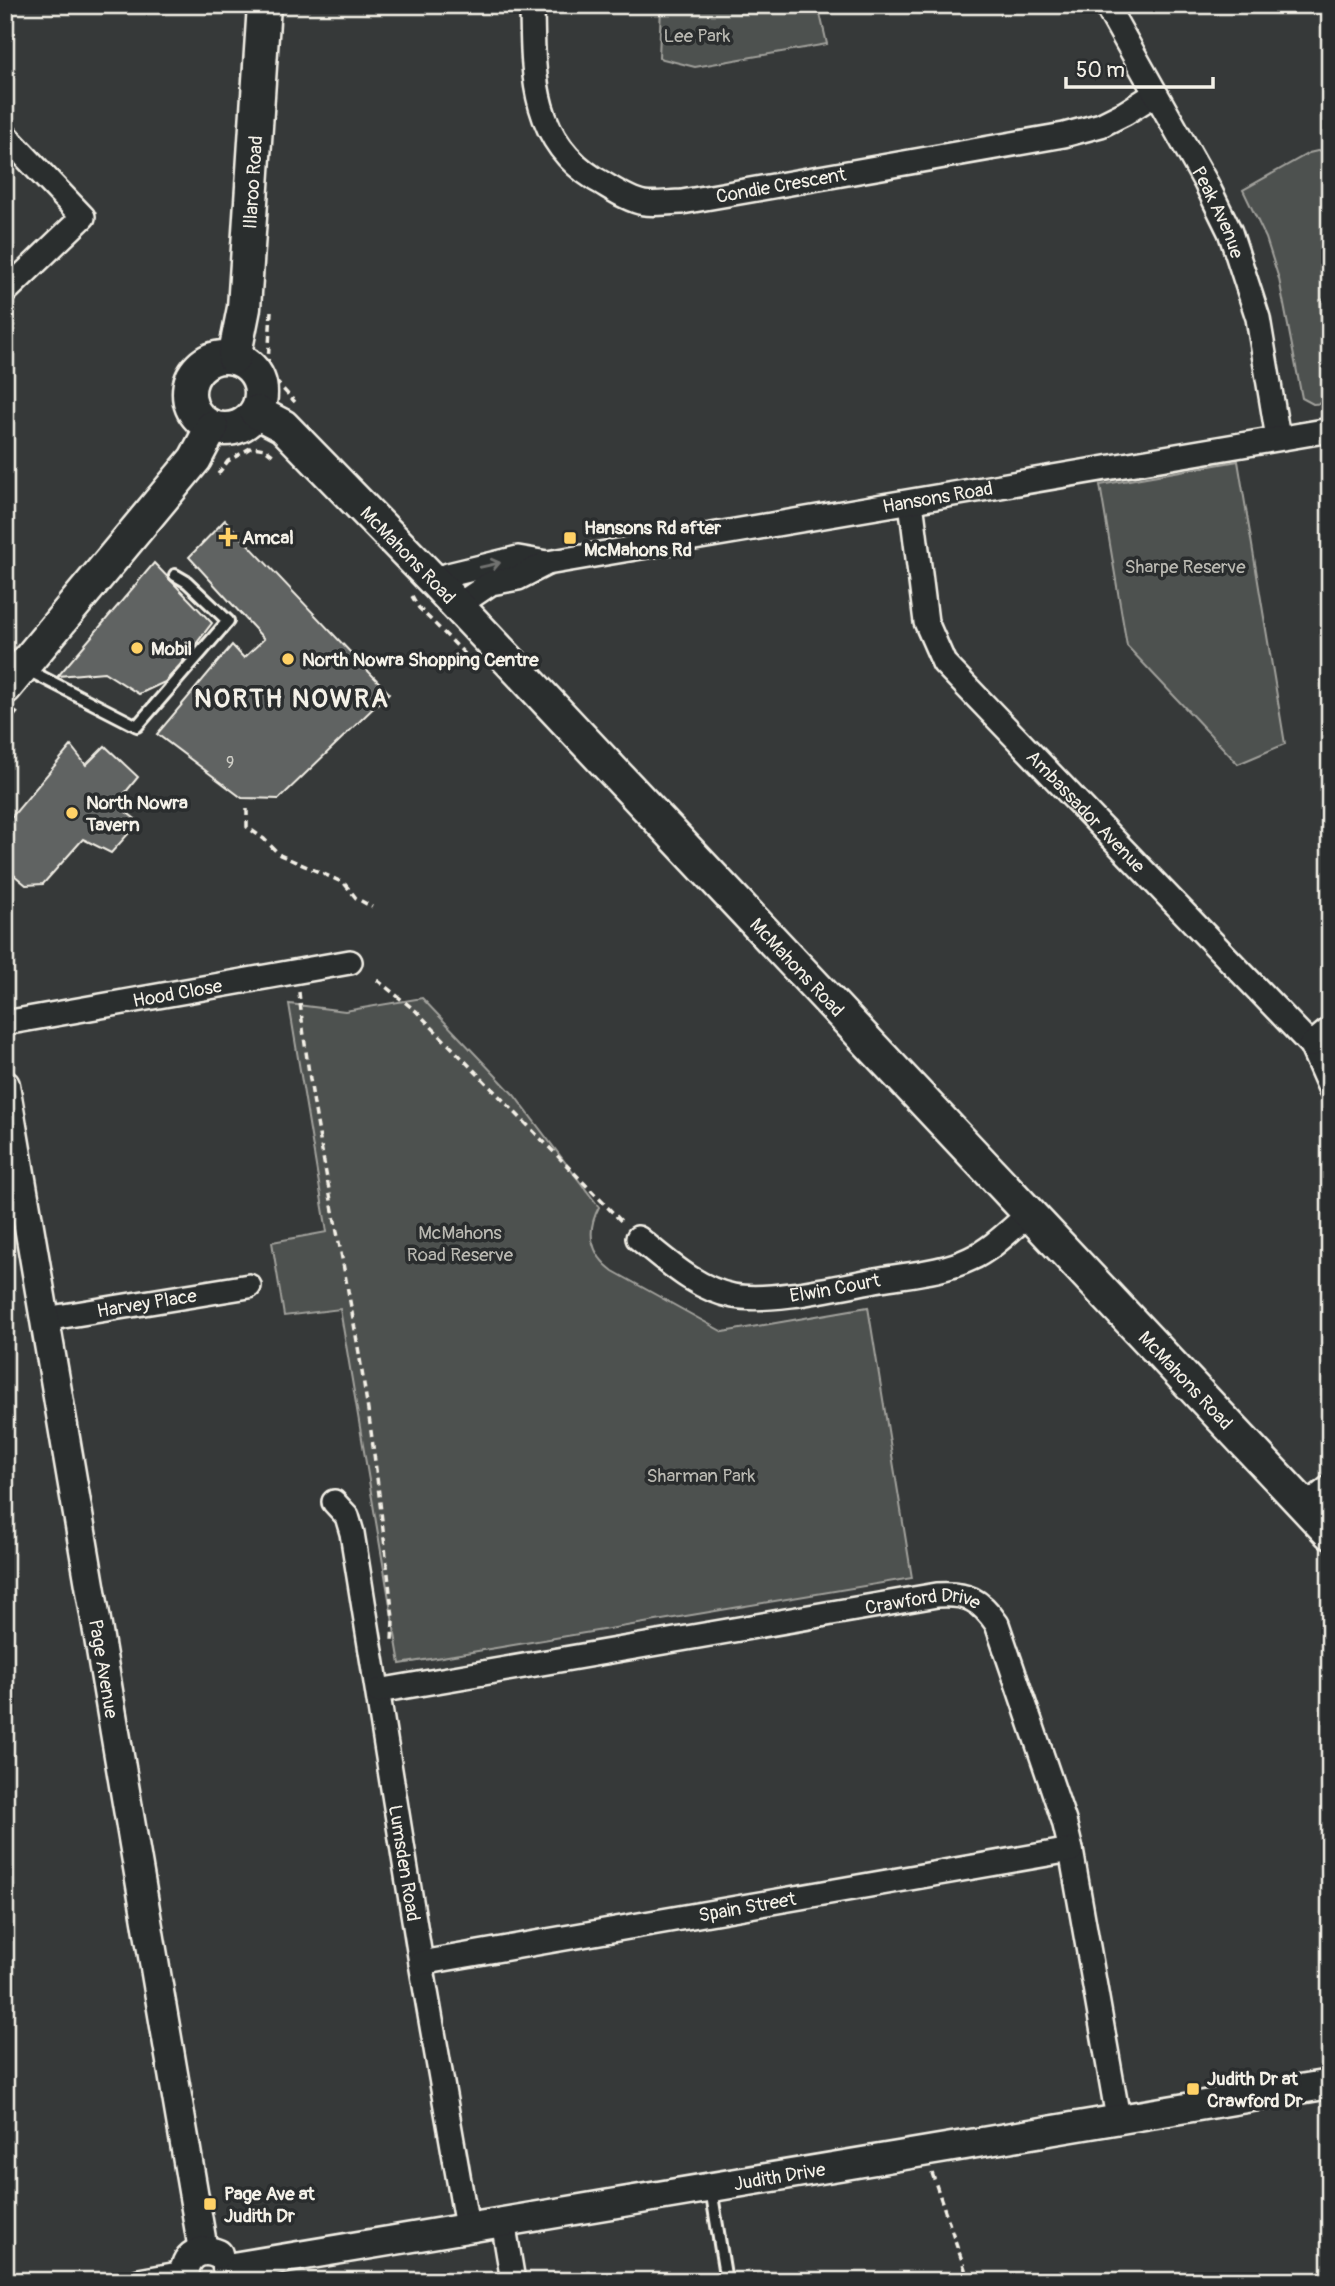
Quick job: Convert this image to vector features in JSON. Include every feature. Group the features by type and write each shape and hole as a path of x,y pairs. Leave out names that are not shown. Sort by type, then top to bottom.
{"main road":[{"name":"Illaroo Road","path":"234,358 244,307 264,5"},
{"path":"234,358 244,363 258,380 260,401 249,420 232,429 212,427 194,411 190,400 193,377 200,367 210,360 234,358"},
{"name":"McMahons Road","path":"256,412 283,426 437,584 1330,1533"},
{"path":"14,678 195,459 212,427"}],"street":[{"name":"Condie Crescent","path":"532,5 533,69 541,107 551,136 581,169 616,191 644,203 682,202 1064,135 1101,125 1155,94"},
{"name":"Peak Avenue","path":"1106,5 1206,183 1230,232 1258,318 1278,438"},
{"path":"5,135 83,218 5,292"},
{"name":"Hansons Road","path":"458,608 491,583 518,578 547,563 1330,430"},
{"name":"Ambassador Avenue","path":"911,502 926,622 944,663 1311,1045 1330,1088"},
{"name":"Hansons Road","path":"437,584 448,575 518,558 547,563"},
{"name":"Hood Close","path":"5,1023 350,962"},
{"path":"1311,1045 1330,1028"},
{"name":"Page Avenue","path":"5,1085 203,2250"},
{"name":"Elwin Court","path":"638,1238 683,1273 711,1289 734,1296 761,1297 807,1292 953,1266 984,1252 1029,1214"},
{"name":"Harvey Place","path":"45,1319 249,1286"},
{"path":"1306,1506 1330,1487"},
{"name":"Lumsden Road","path":"334,1502 346,1516 352,1533 421,1963 467,2227"},
{"name":"Crawford Drive","path":"378,1691 923,1598 956,1594 973,1599 988,1611 997,1624 1063,1821 1071,1850 1118,2119"},
{"name":"Spain Street","path":"421,1963 1071,1850"},
{"name":"Judith Drive","path":"203,2250 216,2252 221,2256 227,2274 467,2227 1330,2084"},
{"path":"503,2221 513,2281"},
{"path":"139,2281 185,2277 187,2261 203,2250"}],"lane":[{"path":"14,678 137,726 228,621 187,582 174,575"},
{"path":"710,2186 726,2281"}],"path":[{"path":"247,809 247,827 280,855 344,883 356,898 372,907"},
{"path":"5,940 5,952"},
{"path":"297,971 303,1032 321,1144 365,1391 393,1618 392,1648"},
{"path":"377,979 416,1011 638,1238"},
{"path":"927,2150 937,2191 968,2281"}],"green space":[{"name":"Lee Park","path":"661,5 818,5 827,44 695,67 659,58"},
{"path":"1330,148 1330,298 1320,300 1326,403 1313,404 1302,398 1279,279 1266,238 1243,190 1309,153"},
{"name":"Sharpe Reserve","path":"1238,461 1285,744 1238,764 1127,646 1100,485"},
{"path":"422,998 514,1095 599,1207 592,1225 592,1242 599,1257 613,1271 723,1332 868,1307 912,1578 400,1664 340,1309 284,1316 272,1242 327,1232 289,1004 345,1011"}],"building":[{"name":"North Nowra Shopping Centre","path":"225,520 389,693 279,799 242,798 157,734 232,645 244,658 264,639 189,557"},
{"name":"Mobil","path":"154,563 212,623 179,666 165,682 139,694 104,672 58,676"},
{"name":"North Nowra Tavern","path":"71,746 86,765 105,746 138,777 116,804 139,822 111,853 83,839 43,884 26,885 8,870 6,850 12,843 5,837 5,825"}],"place":[{"name":"Amcal","path":"228,537"},
{"name":"Hansons Rd after McMahons Rd","path":"570,538"},
{"name":"Mobil","path":"137,648"},
{"name":"North Nowra Shopping Centre","path":"288,659"},
{"name":"North Nowra Tavern","path":"72,813"},
{"name":"Judith Dr at Crawford Dr","path":"1193,2089"},
{"name":"Page Ave at Judith Dr","path":"210,2204"}],"district":[{"name":"NORTH NOWRA","path":"292,698"}],"park label":[{"name":"McMahons Road Reserve","path":"460,1243"},
{"name":"Sharman Park","path":"701,1475"}]}
